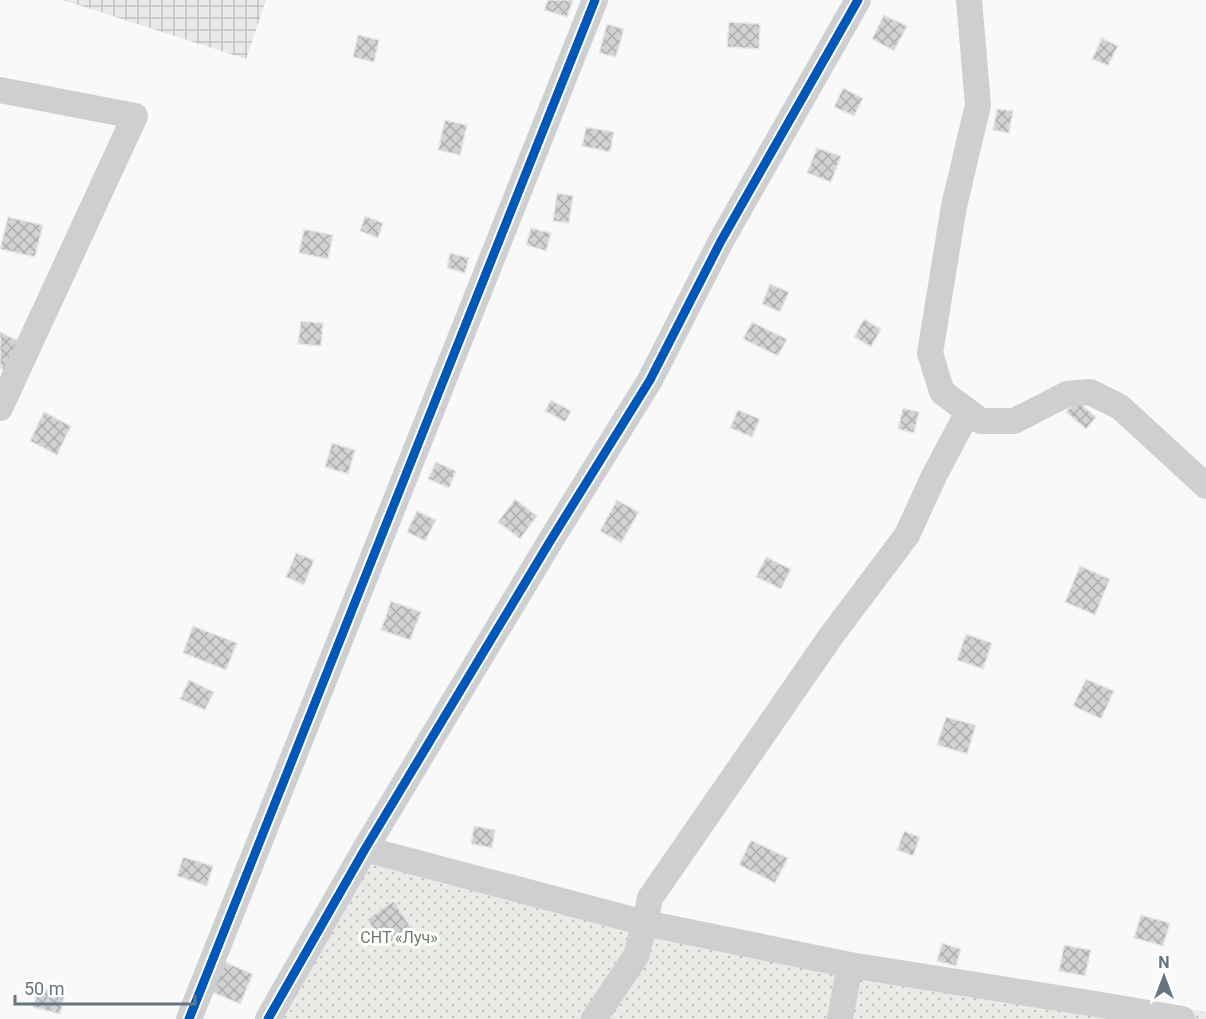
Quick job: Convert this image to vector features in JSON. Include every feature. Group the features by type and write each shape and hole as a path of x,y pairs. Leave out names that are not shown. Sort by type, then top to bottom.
{"street":[{"path":"189,1019 595,0"},
{"path":"268,1019 365,849 650,380 721,241 858,0"},
{"path":"969,0 978,105 954,206 930,353 942,392 981,421 1014,421 1067,394 1090,392 1120,407 1206,486"},
{"path":"0,90 135,116 0,408"},
{"path":"594,1019 636,956 650,898 831,636 907,535 934,476 968,412"},
{"path":"365,849 645,923 850,965 1100,1012 1182,1019"},
{"path":"840,1019 850,965"}],"shaded area":[{"path":"63,0 266,0 246,59"}],"green space":[{"name":"СНТ «Луч»","path":"358,841 603,904 825,951 1206,1012 1206,1019 257,1019"}],"building":[{"path":"548,0 573,0 567,17 544,10"},
{"path":"884,15 907,26 894,51 872,39"},
{"path":"729,22 760,24 759,49 727,47"},
{"path":"607,24 624,29 616,57 599,53"},
{"path":"358,35 379,40 374,62 353,57"},
{"path":"1102,38 1118,46 1108,66 1092,59"},
{"path":"843,88 863,98 854,116 834,107"},
{"path":"997,109 1013,111 1009,133 993,130"},
{"path":"445,120 467,125 460,155 438,150"},
{"path":"586,127 614,132 610,152 582,146"},
{"path":"817,148 841,156 831,182 807,173"},
{"path":"557,193 573,196 569,223 553,221"},
{"path":"365,216 383,223 378,238 360,231"},
{"path":"8,217 43,225 35,257 0,249"},
{"path":"531,228 551,233 546,251 526,245"},
{"path":"304,229 333,235 328,259 299,253"},
{"path":"450,253 469,258 465,273 447,268"},
{"path":"770,284 789,292 780,312 762,304"},
{"path":"864,319 881,329 871,347 854,337"},
{"path":"301,321 323,323 321,346 298,344"},
{"path":"752,322 787,339 778,356 743,339"},
{"path":"0,332 19,341 6,371 0,368"},
{"path":"551,400 571,411 565,422 545,411"},
{"path":"1076,400 1096,417 1086,429 1066,412"},
{"path":"903,408 919,412 914,433 898,429"},
{"path":"738,410 760,419 752,437 730,428"},
{"path":"44,412 71,426 57,455 30,441"},
{"path":"332,443 355,450 348,474 325,467"},
{"path":"436,462 456,471 449,488 428,479"},
{"path":"515,499 537,516 520,539 498,522"},
{"path":"617,500 639,512 621,543 600,531"},
{"path":"417,511 436,520 425,541 407,532"},
{"path":"296,553 314,560 304,585 286,577"},
{"path":"766,557 791,569 781,589 756,577"},
{"path":"1080,566 1110,579 1095,615 1065,602"},
{"path":"391,601 421,612 410,640 381,630"},
{"path":"193,626 237,643 226,670 183,653"},
{"path":"966,634 992,643 983,669 957,660"},
{"path":"1086,679 1114,691 1101,719 1073,706"},
{"path":"189,680 214,692 205,710 180,699"},
{"path":"946,717 976,725 967,754 937,745"},
{"path":"474,826 495,830 492,848 471,844"},
{"path":"904,831 920,837 913,856 897,850"},
{"path":"751,840 788,858 775,883 739,865"},
{"path":"183,857 213,866 207,886 177,876"},
{"path":"394,901 412,929 384,946 367,919"},
{"path":"1141,915 1170,923 1163,946 1134,938"},
{"path":"942,943 961,949 956,966 937,961"},
{"path":"1064,945 1091,950 1085,976 1059,971"},
{"path":"225,962 253,974 240,1004 212,992"},
{"path":"38,987 65,994 60,1014 33,1007"}],"cycle path":[{"path":"189,1019 595,0"},
{"path":"268,1019 365,849 650,380 721,241 858,0"}]}
